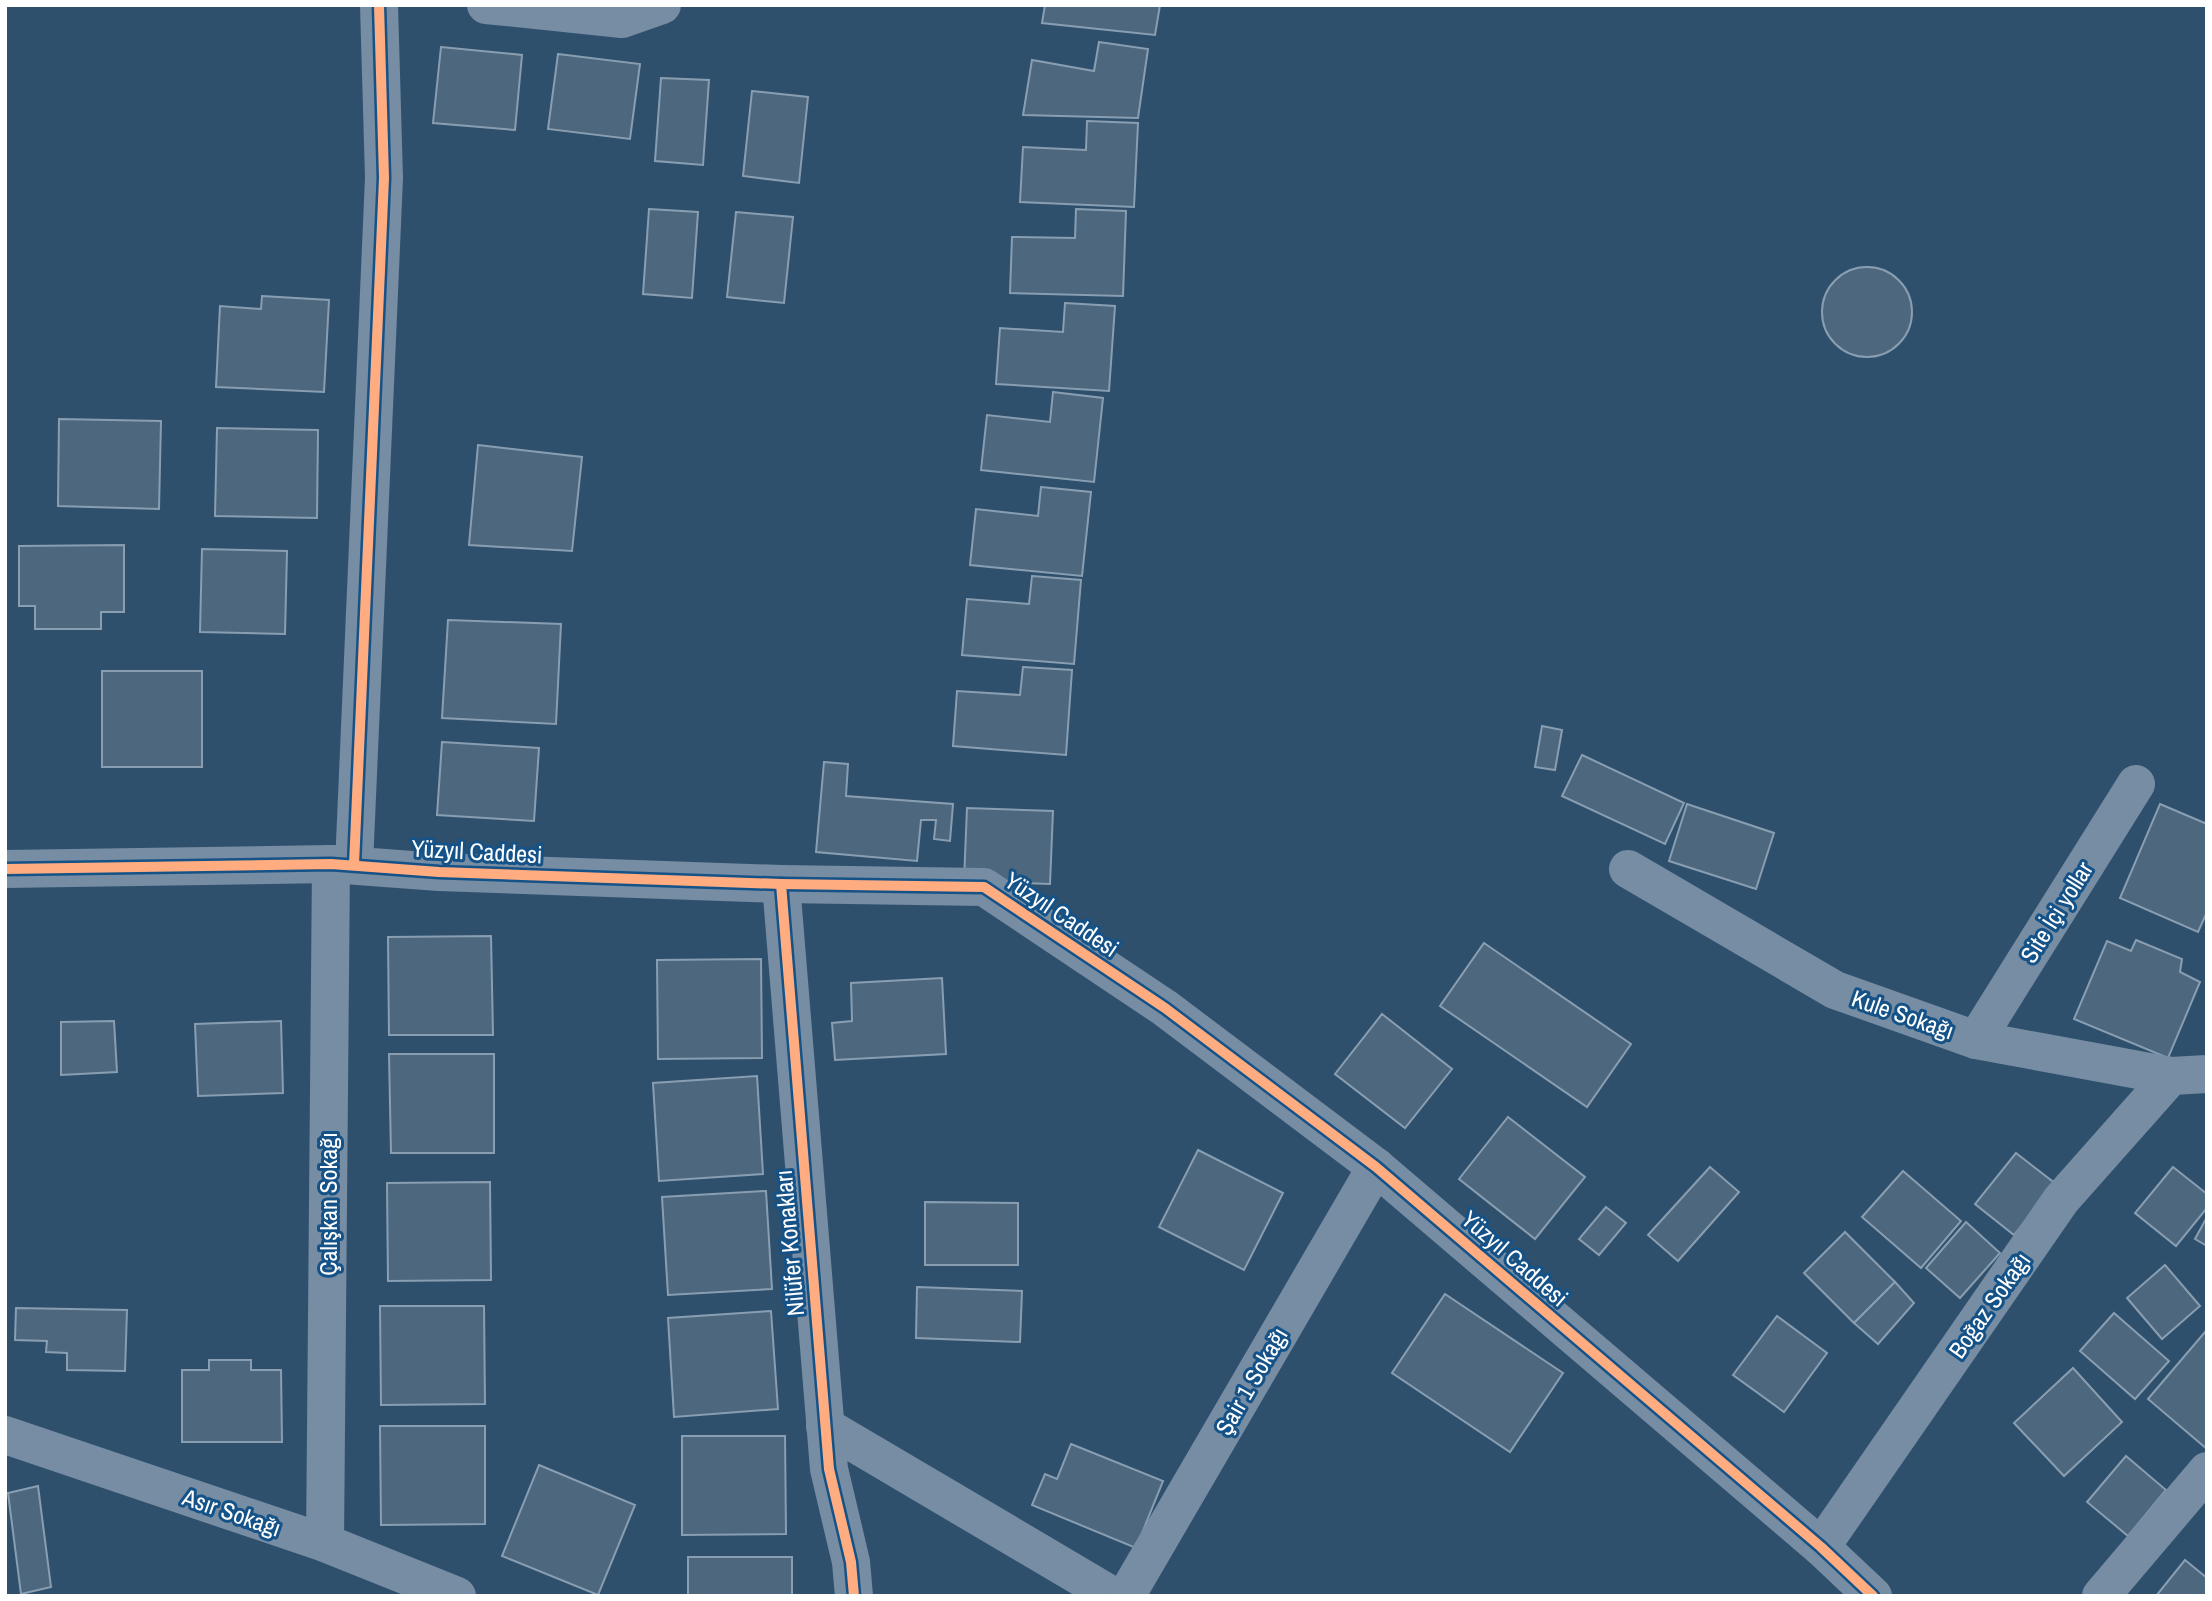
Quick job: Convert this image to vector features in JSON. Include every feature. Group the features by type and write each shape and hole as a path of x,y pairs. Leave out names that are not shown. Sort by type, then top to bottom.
{"street":[{"name":"Çalışkan Sokağı","path":"325,1543 342,865 384,178 379,5"},
{"path":"486,5 622,19 662,5"},
{"name":"Site İçi yollar","path":"1976,1040 2136,784"},
{"name":"Yüzyıl Caddesi","path":"5,869 342,865 439,872 780,884 984,887 1165,1008 1376,1167 1821,1547 1873,1596"},
{"name":"Kule Sokağı","path":"1628,869 1835,990 1976,1040 2189,1075"},
{"name":"Nilüfer Konakları","path":"780,884 829,1469 850,1562 854,1596"},
{"name":"Boğaz Sokağı","path":"1821,1547 2061,1200 2189,1075"},
{"name":"Şair 1 Sokağı","path":"1126,1596 1376,1167"},
{"path":"825,1426 1113,1596"},
{"name":"Asır Sokağı","path":"5,1435 325,1543 457,1596"},
{"path":"2101,1596 2207,1471"}],"building":[{"path":"1045,5 1160,5 1155,35 1042,23"},
{"path":"1099,42 1148,49 1138,118 1023,115 1032,60 1094,71"},
{"path":"441,47 522,55 515,130 433,123"},
{"path":"558,54 640,64 630,139 548,129"},
{"path":"661,78 709,80 703,165 655,161"},
{"path":"752,91 808,97 799,183 743,176"},
{"path":"1087,121 1138,123 1134,207 1020,202 1023,147 1086,150"},
{"path":"649,209 698,212 692,298 643,294"},
{"path":"1076,209 1126,211 1123,296 1010,293 1012,237 1075,238"},
{"path":"736,212 793,217 784,303 727,297"},
{"path":"1867,267 1884,270 1899,280 1909,295 1912,312 1909,329 1899,344 1884,354 1867,357 1850,354 1835,344 1825,329 1822,312 1825,295 1835,280 1850,270"},
{"path":"262,296 329,300 324,392 216,387 220,306 261,309"},
{"path":"1065,303 1115,306 1109,391 996,384 1000,328 1063,332"},
{"path":"1053,392 1103,398 1094,482 981,470 987,415 1050,422"},
{"path":"59,419 161,421 159,509 58,506"},
{"path":"217,428 318,430 317,518 215,516"},
{"path":"478,445 582,457 572,551 469,545"},
{"path":"1041,487 1091,492 1082,576 970,565 976,509 1038,516"},
{"path":"124,545 124,612 101,612 101,629 35,629 35,606 19,606 19,546"},
{"path":"202,549 287,551 285,634 200,632"},
{"path":"1032,576 1081,580 1074,664 962,655 967,599 1029,604"},
{"path":"448,620 561,624 556,724 442,718"},
{"path":"1023,667 1072,670 1066,755 953,746 957,691 1020,695"},
{"path":"102,671 202,671 202,767 102,767"},
{"path":"1542,726 1562,730 1555,770 1535,767"},
{"path":"442,742 539,748 534,821 437,815"},
{"path":"1582,755 1684,803 1665,844 1562,796"},
{"path":"824,762 848,764 846,796 953,804 950,841 934,839 936,820 921,820 917,861 816,852"},
{"path":"1687,804 1774,833 1756,889 1669,861"},
{"path":"2160,804 2207,824 2207,912 2198,932 2120,898"},
{"path":"967,808 1053,811 1050,884 964,881"},
{"path":"491,936 493,1035 389,1035 388,937"},
{"path":"2136,940 2182,959 2180,972 2200,982 2168,1058 2074,1019 2107,941 2131,951"},
{"path":"1484,943 1631,1044 1587,1107 1440,1006"},
{"path":"761,959 762,1058 658,1059 657,960"},
{"path":"942,978 946,1054 835,1060 832,1023 852,1021 851,983"},
{"path":"1382,1014 1452,1069 1405,1128 1335,1074"},
{"path":"114,1021 117,1072 61,1075 61,1022"},
{"path":"281,1021 283,1093 198,1096 195,1024"},
{"path":"389,1054 494,1054 494,1153 391,1153"},
{"path":"757,1076 763,1174 659,1181 653,1083"},
{"path":"1508,1117 1585,1177 1535,1239 1459,1179"},
{"path":"1198,1150 1283,1193 1244,1270 1159,1227"},
{"path":"2016,1153 2056,1184 2014,1235 1975,1204"},
{"path":"1710,1167 1739,1192 1678,1261 1648,1235"},
{"path":"2173,1167 2207,1194 2207,1208 2176,1246 2135,1213"},
{"path":"1903,1171 1961,1221 1921,1268 1862,1217"},
{"path":"490,1182 491,1280 388,1281 387,1183"},
{"path":"766,1191 772,1289 668,1295 662,1197"},
{"path":"925,1202 1018,1203 1018,1265 925,1265"},
{"path":"1606,1207 1626,1223 1599,1255 1579,1239"},
{"path":"2207,1217 2207,1246 2195,1239"},
{"path":"1966,1222 2000,1253 1960,1298 1926,1268"},
{"path":"1845,1232 1895,1282 1854,1323 1804,1273"},
{"path":"2165,1265 2200,1306 2162,1339 2127,1298"},
{"path":"1895,1282 1914,1303 1878,1344 1854,1323"},
{"path":"917,1287 1022,1291 1020,1342 916,1338"},
{"path":"1445,1294 1563,1373 1510,1452 1392,1373"},
{"path":"380,1306 484,1306 485,1404 381,1405"},
{"path":"16,1308 127,1310 125,1371 67,1370 67,1353 46,1352 47,1341 15,1340"},
{"path":"771,1311 778,1409 674,1417 668,1318"},
{"path":"2114,1313 2169,1361 2135,1399 2080,1351"},
{"path":"1777,1316 1827,1353 1784,1412 1733,1375"},
{"path":"2205,1332 2207,1334 2207,1449 2148,1399"},
{"path":"209,1360 251,1360 251,1370 281,1370 282,1442 182,1442 182,1370 209,1370"},
{"path":"2073,1368 2122,1422 2064,1476 2014,1423"},
{"path":"380,1426 485,1426 485,1524 381,1525"},
{"path":"682,1436 785,1436 786,1534 682,1535"},
{"path":"1071,1444 1163,1481 1136,1548 1032,1505 1045,1474 1057,1479"},
{"path":"2126,1456 2166,1490 2128,1536 2087,1502"},
{"path":"539,1465 635,1505 598,1595 502,1556"},
{"path":"38,1486 51,1587 21,1594 8,1493"},
{"path":"688,1557 792,1557 792,1596 688,1596"},
{"path":"2185,1560 2207,1578 2207,1596 2156,1596"}],"cycle path":[{"path":"354,865 384,178 379,5"},
{"path":"5,869 331,864 439,872 781,884 984,887 1165,1008 1376,1167 1821,1547 1873,1596"},
{"path":"781,884 829,1469 851,1562 854,1596"}]}
